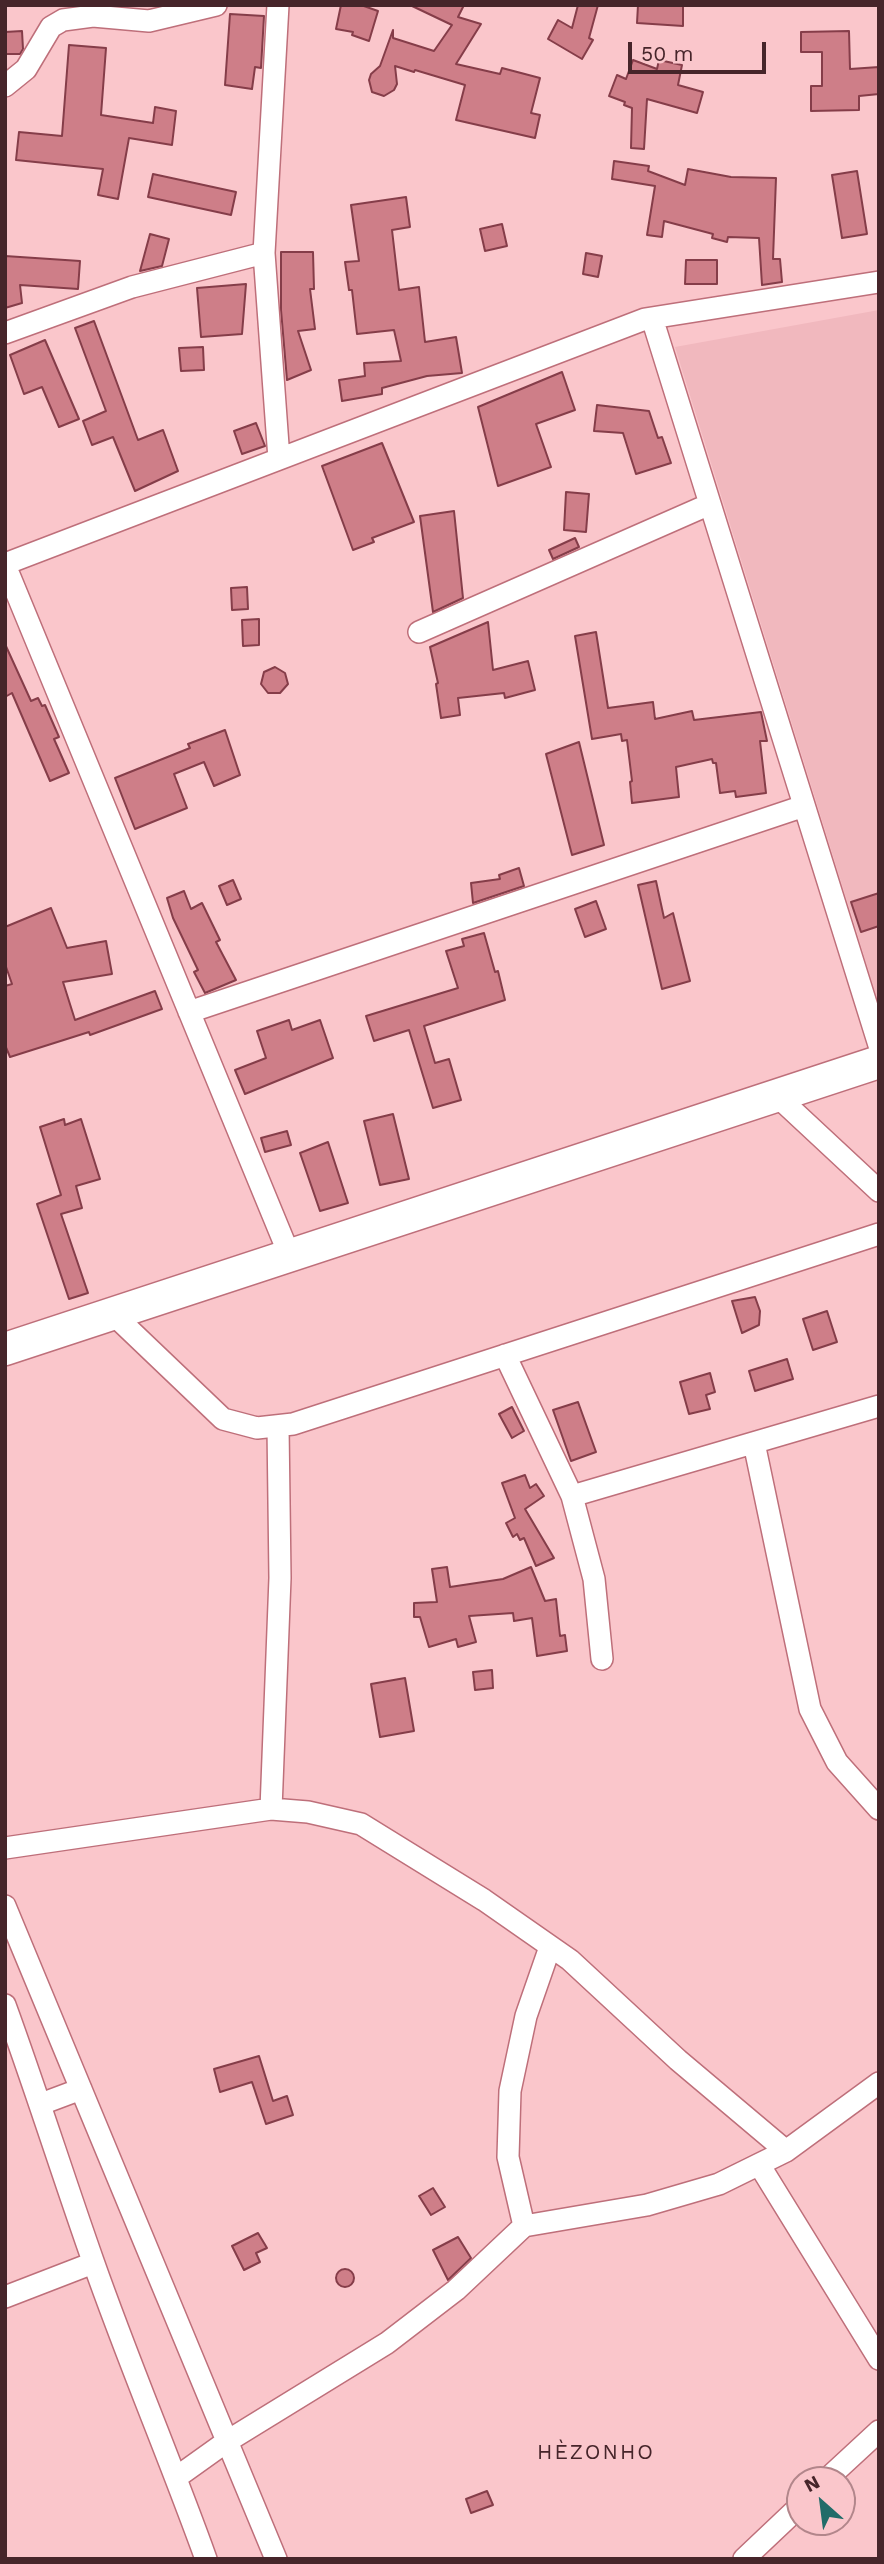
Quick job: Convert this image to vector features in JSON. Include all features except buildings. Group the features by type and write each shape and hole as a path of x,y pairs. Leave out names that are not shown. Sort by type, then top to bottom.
{"street":[{"path":"5,86 26,69 51,27 63,20 93,16 149,21 216,5"},
{"path":"278,5 264,253 279,459"},
{"path":"5,332 132,287 264,253"},
{"path":"289,1255 5,564 652,318 879,282"},
{"path":"652,318 879,1045"},
{"path":"419,632 710,504"},
{"path":"189,1012 804,806"},
{"path":"5,1349 879,1062"},
{"path":"777,1096 879,1191"},
{"path":"113,1314 223,1419 257,1428 278,1426 293,1424 879,1234"},
{"path":"505,1355 572,1496 594,1580 602,1659"},
{"path":"572,1496 879,1406"},
{"path":"271,1809 280,1578 278,1426"},
{"path":"754,1443 810,1709 836,1762 879,1809"},
{"path":"5,1847 271,1809 308,1812 360,1824 484,1900 570,1960 678,2060 786,2151"},
{"path":"5,1906 276,2559"},
{"path":"524,2226 508,2157 510,2091 526,2016 550,1947"},
{"path":"5,2005 41,2104 93,2263 177,2477 206,2559"},
{"path":"177,2477 226,2442 387,2343 456,2290 524,2226 647,2205 719,2184 786,2151 879,2083"},
{"path":"41,2104 80,2089"},
{"path":"760,2166 879,2359"},
{"path":"5,2297 93,2263"},
{"path":"841,2466 879,2431"},
{"path":"744,2559 786,2519"}],"shaded area":[{"path":"879,310 879,1004 675,347"}],"district":[{"name":"HÈZONHO","path":"596,2453"}]}
